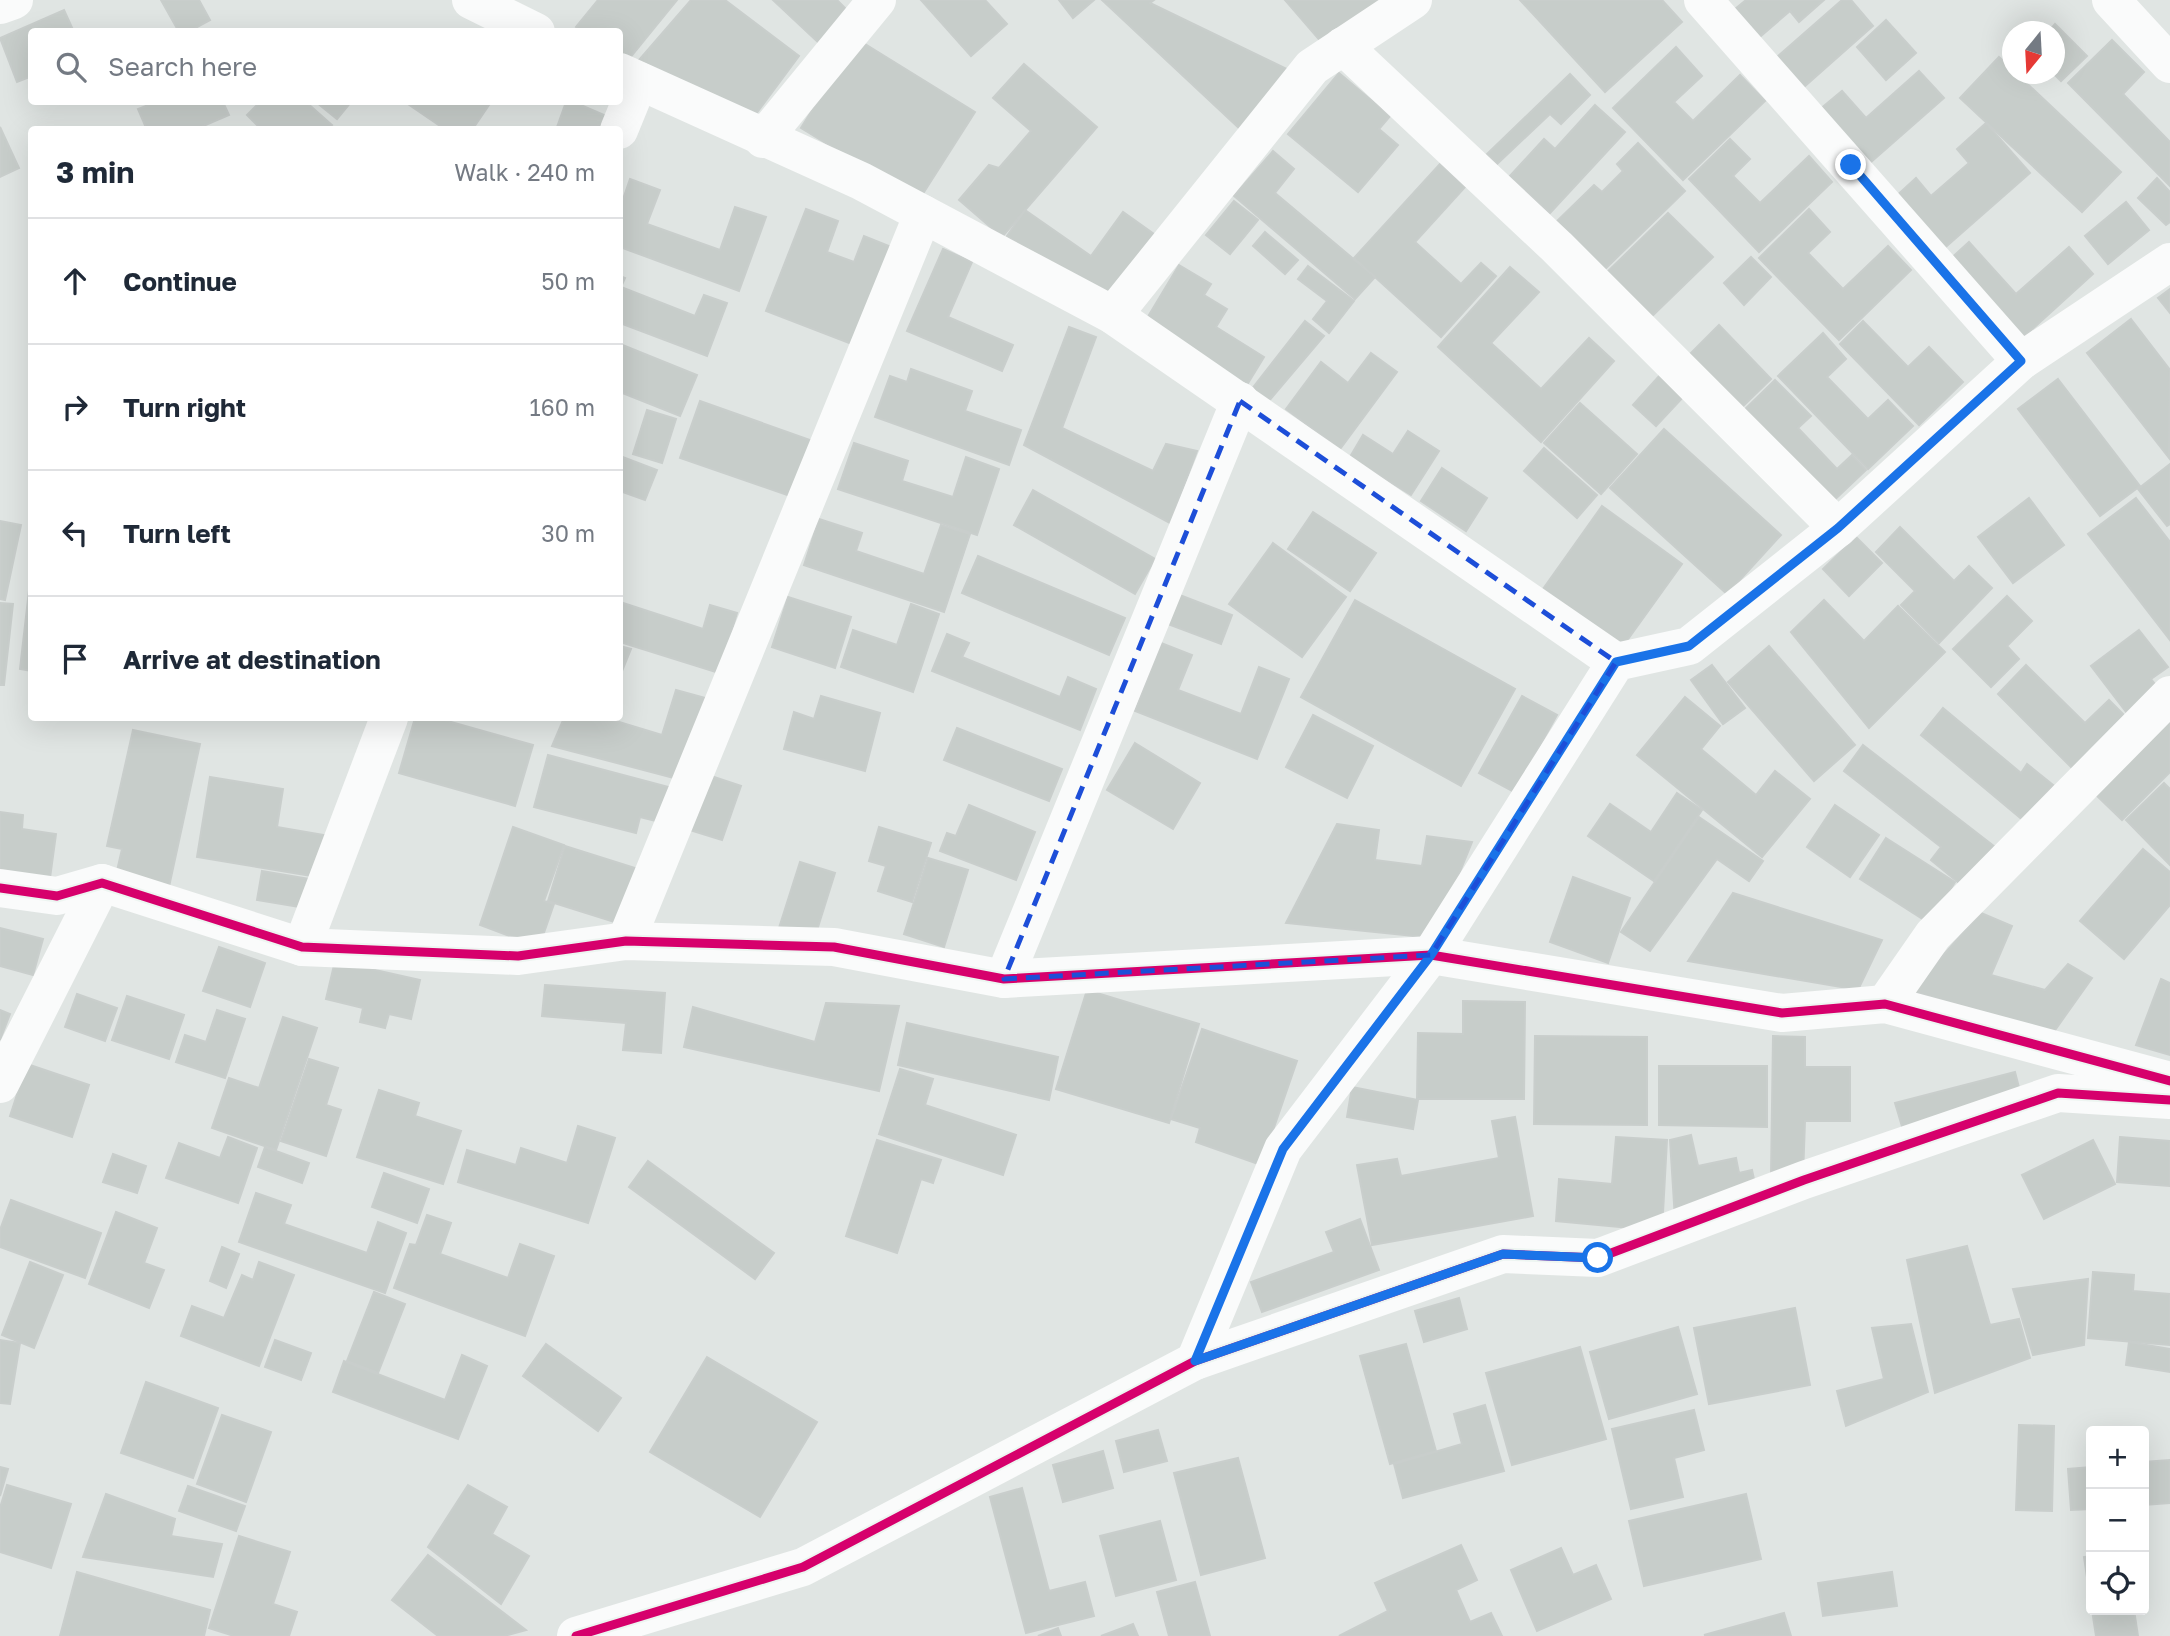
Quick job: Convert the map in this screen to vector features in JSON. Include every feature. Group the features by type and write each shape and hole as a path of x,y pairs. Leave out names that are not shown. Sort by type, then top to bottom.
{"street":[{"path":"0,5 14,0"},
{"path":"471,0 528,28"},
{"path":"763,139 877,0"},
{"path":"1113,315 1312,68 1413,0"},
{"path":"1703,0 2021,361"},
{"path":"2111,0 2170,64"},
{"path":"1343,46 1557,247 1838,528"},
{"path":"620,126 629,76 763,139 861,181 1113,315 1616,662"},
{"path":"626,942 923,214"},
{"path":"1195,1361 1283,1149 1431,955 1616,662 1689,646 1838,528 2021,361 2170,261"},
{"path":"1004,979 1240,401"},
{"path":"1885,1004 1933,935 2170,695"},
{"path":"302,947 388,721"},
{"path":"0,888 57,896 102,883 302,947 518,956 626,942 834,947 1004,979 1431,955 1782,1013 1885,1004 2170,1081"},
{"path":"0,1084 102,883"},
{"path":"576,1636 803,1567 1195,1361 1503,1254 1598,1258 1804,1180 2058,1093 2170,1100"}],"highlighted area":[{"path":"1240,401 1616,662 1431,955 1004,979"}],"building":[{"path":"161,0 199,0 210,20 195,28 177,28"},
{"path":"598,0 677,0 624,65 623,28 576,27"},
{"path":"691,0 725,0 799,56 750,122 633,67"},
{"path":"773,0 837,0 849,12 819,43"},
{"path":"921,0 985,0 1007,24 971,56"},
{"path":"1059,0 1094,0 1073,18"},
{"path":"1102,0 1154,0 1150,3 1289,70 1241,130"},
{"path":"1285,0 1379,0 1322,43"},
{"path":"1520,0 1662,0 1682,22 1605,92"},
{"path":"1746,0 1824,0 1799,22 1790,11 1755,41 1730,13"},
{"path":"1842,0 1851,0 1873,26 1796,94 1769,64"},
{"path":"64,10 72,28 28,28 28,78 17,82 0,38"},
{"path":"1886,20 1916,53 1886,80 1857,47"},
{"path":"2065,34 2087,56 2065,77"},
{"path":"857,39 975,112 919,200 801,128"},
{"path":"2112,40 2144,72 2123,94 2170,142 2170,186 2068,83"},
{"path":"1676,47 1702,76 1674,102 1693,121 1740,75 1765,101 1683,180 1613,108"},
{"path":"1999,57 2002,60 2002,84 2028,84 2121,172 2082,212 1960,98"},
{"path":"1024,64 1097,127 1002,237 959,200 989,165 999,168 1031,131 993,98"},
{"path":"1919,71 1944,98 1863,169 1814,114 1842,91 1866,118"},
{"path":"1339,73 1390,116 1379,129 1398,145 1358,192 1288,134"},
{"path":"1570,74 1590,95 1561,124 1550,114 1497,164 1487,154"},
{"path":"148,105 224,105 229,115 203,126 145,126 138,109"},
{"path":"257,105 309,105 332,125 258,126 247,115"},
{"path":"320,105 349,105 337,119"},
{"path":"409,105 489,105 475,126 440,126"},
{"path":"565,105 581,105 618,121 616,126 557,126"},
{"path":"1595,105 1625,132 1550,213 1509,177 1544,139 1555,149"},
{"path":"1986,123 2030,173 1941,251 1893,199 1916,178 1931,196 1969,163 1957,149"},
{"path":"0,127 19,168 0,177"},
{"path":"1730,139 1750,159 1733,176 1760,203 1809,156 1832,182 1759,252 1689,179"},
{"path":"1638,143 1685,191 1601,273 1554,224 1594,185 1602,192 1623,171 1617,164"},
{"path":"1273,151 1294,169 1275,193 1375,277 1355,299 1234,196"},
{"path":"1440,164 1465,187 1415,242 1461,284 1481,263 1496,276 1441,337 1354,258"},
{"path":"2157,178 2170,192 2170,222 2166,225 2138,198"},
{"path":"630,179 660,190 647,224 720,250 735,207 766,217 739,291 623,248 623,199"},
{"path":"1234,201 1258,220 1230,254 1206,235"},
{"path":"2126,202 2149,230 2108,264 2085,236"},
{"path":"806,209 838,221 827,252 854,262 864,236 899,250 862,348 766,311"},
{"path":"1809,209 1830,232 1808,253 1843,289 1888,246 1911,270 1839,340 1759,258"},
{"path":"1025,210 1091,256 1123,212 1161,239 1111,309 1007,236"},
{"path":"1668,213 1713,257 1648,320 1603,276"},
{"path":"1265,232 1298,260 1285,274 1253,246"},
{"path":"1969,242 2016,294 2069,247 2093,274 2018,342 1947,262"},
{"path":"943,249 972,262 948,317 1013,345 1002,371 907,331"},
{"path":"1751,257 1771,277 1744,305 1724,283"},
{"path":"1179,265 1211,284 1204,295 1227,309 1216,327 1264,357 1245,388 1143,325"},
{"path":"1308,266 1354,301 1329,333 1313,319 1327,301 1298,279"},
{"path":"1510,267 1539,292 1491,343 1541,389 1589,338 1614,361 1541,442 1438,347"},
{"path":"623,288 695,316 704,295 727,303 707,356 623,324"},
{"path":"2170,289 2170,313 2158,298"},
{"path":"2131,319 2170,370 2169,458 2087,353"},
{"path":"1305,321 1324,336 1268,402 1251,390"},
{"path":"1863,321 1908,367 1929,347 1963,382 1919,425 1840,344"},
{"path":"1719,325 1771,379 1737,412 1685,359"},
{"path":"1069,327 1096,337 1062,428 1153,471 1166,444 1197,451 1170,523 1024,445"},
{"path":"1823,333 1846,359 1827,377 1868,419 1888,400 1913,426 1868,469 1778,376"},
{"path":"623,345 697,375 680,416 623,393"},
{"path":"1371,353 1397,372 1340,449 1286,409 1321,362 1348,383"},
{"path":"911,369 972,391 965,411 1021,430 1009,465 875,417 890,376 907,382"},
{"path":"1661,374 1685,395 1656,426 1633,405"},
{"path":"2058,379 2140,486 2100,516 2018,409"},
{"path":"1775,380 1811,416 1798,428 1837,469 1852,455 1866,470 1828,506 1739,415"},
{"path":"700,401 813,441 793,497 680,458"},
{"path":"1580,403 1637,454 1601,494 1544,443"},
{"path":"647,410 676,419 662,463 633,454"},
{"path":"1664,429 1781,535 1727,594 1610,488"},
{"path":"1408,431 1439,451 1411,495 1350,457 1363,435 1393,454"},
{"path":"854,443 908,461 902,481 953,497 966,457 999,469 977,535 838,489"},
{"path":"1544,448 1597,495 1577,518 1524,471"},
{"path":"623,457 657,470 645,500 623,492"},
{"path":"2170,464 2170,524 2167,526 2138,489"},
{"path":"1442,468 1487,498 1466,531 1421,501"},
{"path":"1033,490 1155,559 1135,594 1014,525"},
{"path":"2029,498 2064,545 2013,583 1978,537"},
{"path":"2136,498 2170,542 2170,640 2088,534"},
{"path":"1602,506 1682,564 1623,646 1543,589"},
{"path":"1313,512 1376,553 1350,591 1288,549"},
{"path":"819,519 862,533 856,551 924,574 941,525 970,534 944,612 804,565"},
{"path":"0,521 21,525 5,600 0,599"},
{"path":"1900,527 1954,581 1969,566 1992,588 1939,643 1901,605 1915,591 1876,552"},
{"path":"1856,537 1882,563 1849,596 1823,569"},
{"path":"1273,543 1346,597 1302,657 1229,604"},
{"path":"978,556 1125,618 1109,655 962,593"},
{"path":"1177,594 1232,615 1221,644 1165,623"},
{"path":"2007,596 2032,621 2007,646 2019,659 1991,687 1953,649"},
{"path":"788,597 851,617 835,668 772,647"},
{"path":"28,599 28,670 20,669"},
{"path":"1355,600 1515,689 1461,786 1301,697"},
{"path":"1824,600 1864,641 1898,606 1945,652 1869,728 1791,632"},
{"path":"0,603 13,604 4,685 0,685"},
{"path":"623,603 703,629 710,605 737,613 719,673 623,643"},
{"path":"911,604 939,614 913,692 841,667 853,630 897,645"},
{"path":"2139,630 2168,667 2151,679 2159,689 2127,713 2091,666"},
{"path":"947,634 969,643 962,657 1060,697 1068,677 1096,689 1080,730 932,671"},
{"path":"1161,643 1192,655 1178,690 1241,714 1259,667 1289,679 1257,759 1135,711"},
{"path":"1769,646 1855,745 1814,781 1728,682"},
{"path":"623,647 631,649 623,669"},
{"path":"1712,665 1745,708 1723,724 1691,680"},
{"path":"2026,665 2085,723 2109,700 2127,718 2074,770 1998,694"},
{"path":"676,690 705,698 674,778 552,746 563,721 616,721 662,735"},
{"path":"821,696 880,713 865,771 784,749 794,712 814,719"},
{"path":"1522,696 1557,715 1514,792 1479,773"},
{"path":"1685,697 1720,726 1701,749 1756,795 1775,771 1810,799 1762,857 1637,755"},
{"path":"1943,708 2021,773 2027,764 2053,785 2024,821 1921,735"},
{"path":"1313,715 1373,746 1347,798 1286,767"},
{"path":"2170,718 2170,772 2122,820 2094,793"},
{"path":"414,721 448,721 533,745 515,806 399,773"},
{"path":"957,728 1062,769 1049,801 944,760"},
{"path":"133,730 200,744 167,896 114,884 122,849 107,846"},
{"path":"1135,743 1200,783 1173,829 1107,790"},
{"path":"1863,745 1995,847 1964,887 1931,860 1941,847 1844,771"},
{"path":"548,755 672,788 664,823 640,817 636,833 534,807"},
{"path":"708,775 741,786 722,840 690,830"},
{"path":"210,777 283,789 277,827 324,835 318,877 197,857"},
{"path":"2164,783 2170,789 2170,865 2126,820"},
{"path":"1677,793 1702,810 1654,881 1588,836 1610,804 1651,832"},
{"path":"969,805 1035,832 1016,880 940,851 947,833 956,836"},
{"path":"1835,805 1879,835 1850,877 1807,847"},
{"path":"0,812 23,815 22,829 56,834 50,878 0,871"},
{"path":"1699,817 1763,861 1749,881 1717,859 1650,951 1621,932"},
{"path":"1337,824 1379,830 1375,860 1422,866 1427,836 1472,842 1433,938 1286,923"},
{"path":"513,827 564,845 544,901 554,904 539,947 480,925"},
{"path":"879,827 931,843 912,902 878,891 886,866 869,861"},
{"path":"1886,838 1955,882 1929,923 1860,879"},
{"path":"565,846 641,870 624,925 548,901"},
{"path":"2143,849 2170,872 2170,905 2124,959 2080,921"},
{"path":"928,858 968,870 944,947 904,934"},
{"path":"800,862 835,873 813,943 778,931"},
{"path":"262,871 310,879 306,908 257,900"},
{"path":"1573,877 1630,898 1608,963 1550,942"},
{"path":"1733,893 1882,940 1858,990 1688,961"},
{"path":"1981,913 2012,926 1991,975 2045,990 2068,964 2092,978 2053,1033 1911,991"},
{"path":"0,928 43,939 33,975 0,966"},
{"path":"219,947 265,963 250,1007 203,991"},
{"path":"335,961 420,980 411,1019 389,1014 385,1028 360,1022 363,1008 326,999"},
{"path":"2161,979 2170,983 2170,1055 2136,1045"},
{"path":"545,985 665,993 661,1053 623,1050 626,1023 542,1016"},
{"path":"1087,990 1199,1024 1169,1123 1056,1089"},
{"path":"77,994 117,1008 105,1041 65,1027"},
{"path":"127,996 184,1015 169,1059 112,1040"},
{"path":"1463,1001 1525,1002 1524,1099 1417,1099 1418,1033 1463,1034"},
{"path":"826,1003 899,1006 879,1091 684,1047 693,1007 815,1042"},
{"path":"0,1010 10,1014 0,1040"},
{"path":"217,1010 245,1019 225,1078 176,1062 185,1035 206,1042"},
{"path":"283,1017 317,1028 276,1150 212,1128 229,1078 259,1088"},
{"path":"907,1023 1058,1057 1049,1100 898,1065"},
{"path":"1202,1029 1297,1061 1261,1165 1196,1142 1200,1128 1171,1119"},
{"path":"1535,1036 1647,1037 1647,1125 1534,1124"},
{"path":"1773,1036 1805,1037 1805,1067 1850,1067 1850,1121 1805,1121 1803,1177 1771,1176"},
{"path":"309,1059 338,1068 326,1105 341,1110 326,1156 281,1141"},
{"path":"27,1064 89,1085 72,1137 10,1116"},
{"path":"1659,1066 1767,1066 1767,1127 1659,1125"},
{"path":"900,1069 933,1079 925,1105 1016,1135 1003,1175 879,1134"},
{"path":"2015,1072 2023,1103 1904,1133 1895,1103"},
{"path":"1352,1087 1418,1100 1413,1129 1347,1117"},
{"path":"379,1090 419,1103 415,1116 461,1131 443,1184 357,1157"},
{"path":"1515,1117 1533,1216 1372,1245 1357,1165 1397,1159 1401,1176 1499,1158 1492,1121"},
{"path":"578,1126 615,1138 588,1223 458,1182 467,1150 516,1165 521,1148 567,1163"},
{"path":"1691,1135 1698,1166 1736,1158 1739,1173 1752,1170 1757,1193 1675,1219 1670,1140"},
{"path":"228,1137 257,1148 238,1203 166,1178 179,1143 220,1158"},
{"path":"1616,1137 1667,1140 1662,1231 1556,1221 1559,1179 1612,1184"},
{"path":"2120,1137 2170,1141 2170,1186 2117,1182"},
{"path":"877,1140 941,1160 933,1183 921,1179 897,1253 846,1236"},
{"path":"2093,1140 2115,1184 2044,1219 2022,1175"},
{"path":"265,1147 309,1163 302,1183 258,1167"},
{"path":"113,1154 146,1166 137,1193 103,1182"},
{"path":"648,1161 774,1253 755,1279 629,1187"},
{"path":"384,1173 429,1189 417,1223 372,1207"},
{"path":"256,1193 291,1205 284,1224 367,1253 378,1222 406,1233 385,1293 239,1242"},
{"path":"11,1200 101,1233 85,1278 0,1247 0,1230"},
{"path":"116,1212 157,1228 144,1263 164,1270 149,1308 89,1284"},
{"path":"427,1215 451,1223 440,1254 508,1278 520,1244 554,1256 525,1336 394,1288 410,1244 416,1245"},
{"path":"1360,1219 1379,1270 1262,1312 1251,1282 1334,1252 1326,1232"},
{"path":"1967,1246 1990,1325 2019,1319 2030,1358 1935,1393 1907,1260"},
{"path":"222,1247 239,1254 226,1288 210,1281"},
{"path":"30,1262 63,1275 34,1348 2,1335"},
{"path":"259,1262 294,1275 259,1366 181,1336 192,1306 224,1318 242,1275 253,1280"},
{"path":"2093,1272 2134,1275 2133,1291 2170,1294 2170,1345 2088,1338"},
{"path":"2088,1279 2084,1345 2033,1355 2013,1289"},
{"path":"374,1292 405,1304 378,1373 347,1361"},
{"path":"1459,1298 1467,1329 1424,1342 1415,1311"},
{"path":"1795,1308 1810,1385 1709,1404 1694,1328"},
{"path":"1911,1324 1928,1392 1846,1426 1837,1391 1884,1379 1872,1328"},
{"path":"1678,1327 1697,1394 1609,1419 1590,1352"},
{"path":"0,1340 20,1343 10,1404 0,1403"},
{"path":"275,1340 311,1353 301,1380 265,1367"},
{"path":"2129,1342 2170,1349 2170,1372 2126,1365"},
{"path":"546,1344 621,1398 598,1431 523,1376"},
{"path":"1406,1344 1436,1451 1390,1464 1360,1356"},
{"path":"1580,1347 1606,1439 1512,1465 1486,1373"},
{"path":"462,1355 487,1366 458,1439 333,1392 344,1361 445,1400"},
{"path":"707,1357 817,1422 760,1517 650,1452"},
{"path":"146,1382 218,1408 193,1478 121,1453"},
{"path":"1485,1405 1504,1471 1403,1498 1394,1464 1462,1444 1454,1414"},
{"path":"1694,1410 1704,1450 1674,1458 1683,1497 1631,1509 1612,1429"},
{"path":"222,1415 271,1432 246,1502 197,1484"},
{"path":"2019,1425 2054,1426 2052,1511 2016,1510"},
{"path":"1158,1430 1167,1461 1124,1472 1116,1441"},
{"path":"1103,1451 1113,1488 1063,1502 1053,1465"},
{"path":"1238,1458 1265,1558 1201,1575 1174,1473"},
{"path":"2170,1460 2170,1503 2149,1505 2149,1462"},
{"path":"0,1467 8,1469 0,1496"},
{"path":"2086,1467 2086,1509 2071,1510 2068,1469"},
{"path":"7,1485 71,1504 51,1568 0,1552 0,1508"},
{"path":"468,1485 507,1507 492,1534 529,1556 501,1604 428,1547"},
{"path":"188,1486 245,1506 236,1531 179,1511"},
{"path":"1022,1488 1049,1591 1085,1582 1094,1616 1026,1633 990,1497"},
{"path":"106,1494 175,1519 171,1536 222,1544 213,1577 83,1557"},
{"path":"1746,1494 1761,1559 1644,1586 1629,1521"},
{"path":"1160,1521 1176,1580 1116,1596 1100,1536"},
{"path":"239,1536 290,1552 273,1604 297,1612 289,1636 234,1636 209,1628"},
{"path":"1461,1545 1477,1580 1456,1590 1470,1622 1491,1613 1502,1636 1339,1636 1388,1611 1375,1583"},
{"path":"1561,1548 1573,1575 1596,1565 1611,1599 1537,1631 1511,1570"},
{"path":"428,1555 526,1630 504,1636 438,1636 392,1600"},
{"path":"77,1572 210,1610 204,1636 60,1636"},
{"path":"1892,1572 1897,1606 1823,1616 1818,1583"},
{"path":"1195,1582 1210,1636 1169,1636 1157,1592"},
{"path":"1784,1613 1791,1636 1704,1635"},
{"path":"2093,1615 2135,1615 2138,1636 2096,1636"},
{"path":"1133,1624 1138,1636 1101,1636"},
{"path":"1058,1628 1061,1636 1038,1636"}],"cycle path":[{"path":"0,888 57,896 102,883 302,947 518,956 626,941 834,947 1004,979 1431,955 1782,1013 1885,1004 2170,1081"},
{"path":"576,1636 803,1567 1195,1361 1503,1254 1598,1258 1804,1180 2058,1093 2170,1100"}],"route":[{"path":"1598,1258 1503,1254 1195,1361 1283,1149 1431,955 1616,662 1689,646 1838,528 2021,361 1851,165"}]}
